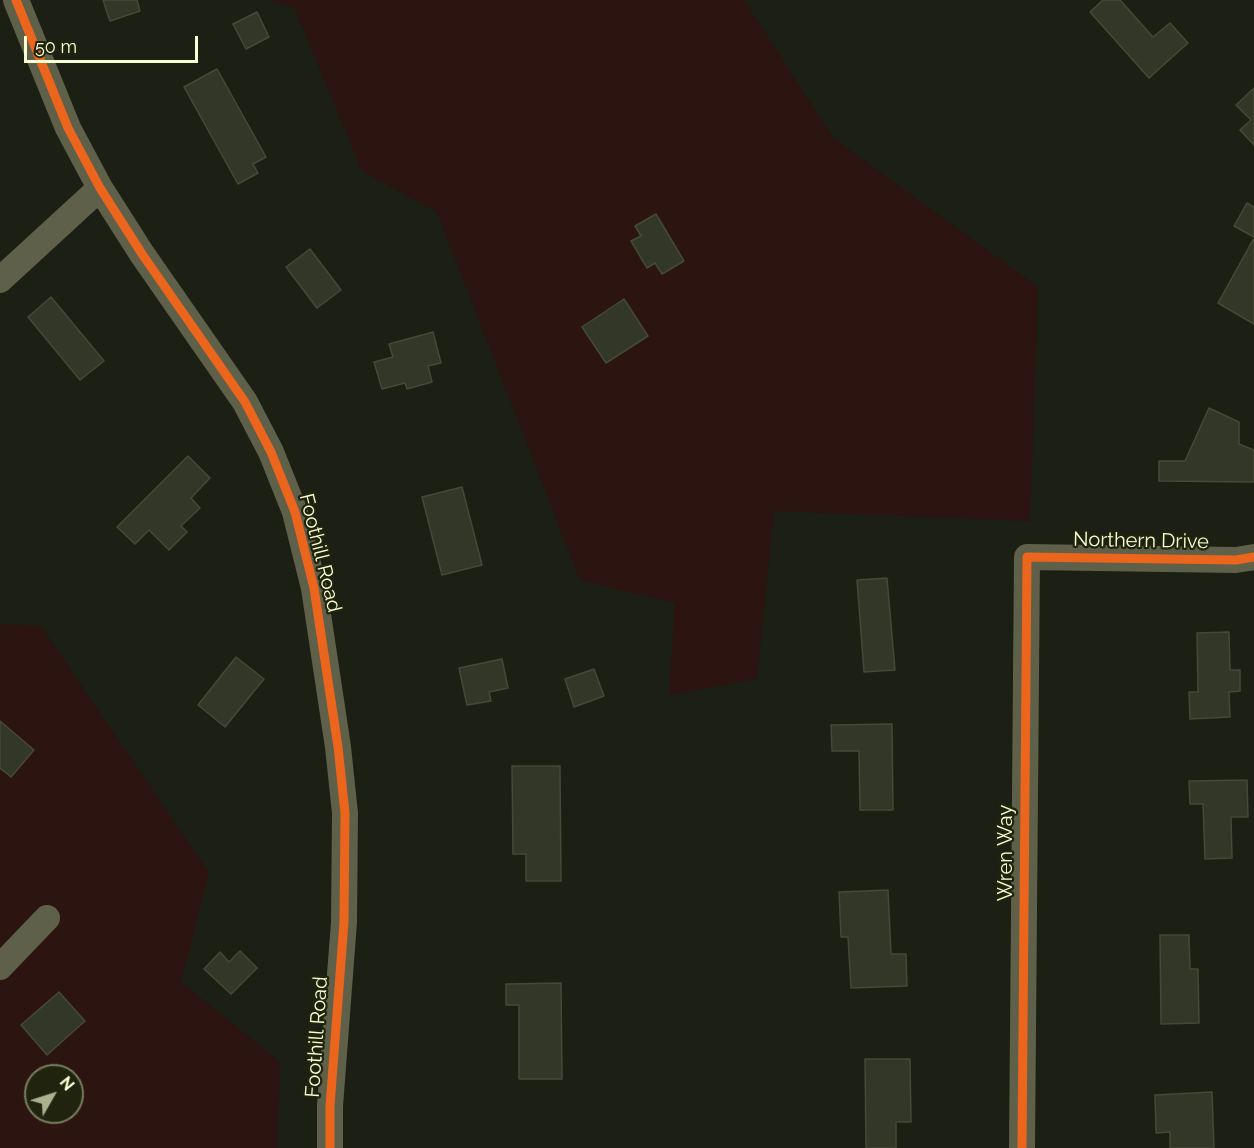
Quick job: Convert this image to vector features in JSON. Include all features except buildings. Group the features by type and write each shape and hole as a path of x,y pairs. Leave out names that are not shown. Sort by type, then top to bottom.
{"street":[{"name":"Foothill Road","path":"16,0 68,128 100,188 142,254 245,402 271,452 295,512 314,588 338,747 345,813 345,901 330,1106 330,1148"},
{"path":"1,278 100,188"},
{"name":"Northern Drive","path":"1027,558 1236,560 1254,557"},
{"name":"Wren Way","path":"1022,1148 1027,558"},
{"path":"0,967 47,918"}],"shaded area":[{"path":"267,0 744,0 833,138 1038,287 1030,521 774,511 757,679 669,695 675,603 580,580 437,212 362,171 294,7"},
{"path":"0,624 41,626 209,873 181,982 280,1062 277,1148 0,1148"}],"cycle path":[{"path":"16,0 68,128 100,188 142,254 245,402 271,452 295,512 314,588 338,747 345,813 344,922 330,1106 330,1148"},
{"path":"1022,1148 1027,557 1236,560 1254,557"}]}
